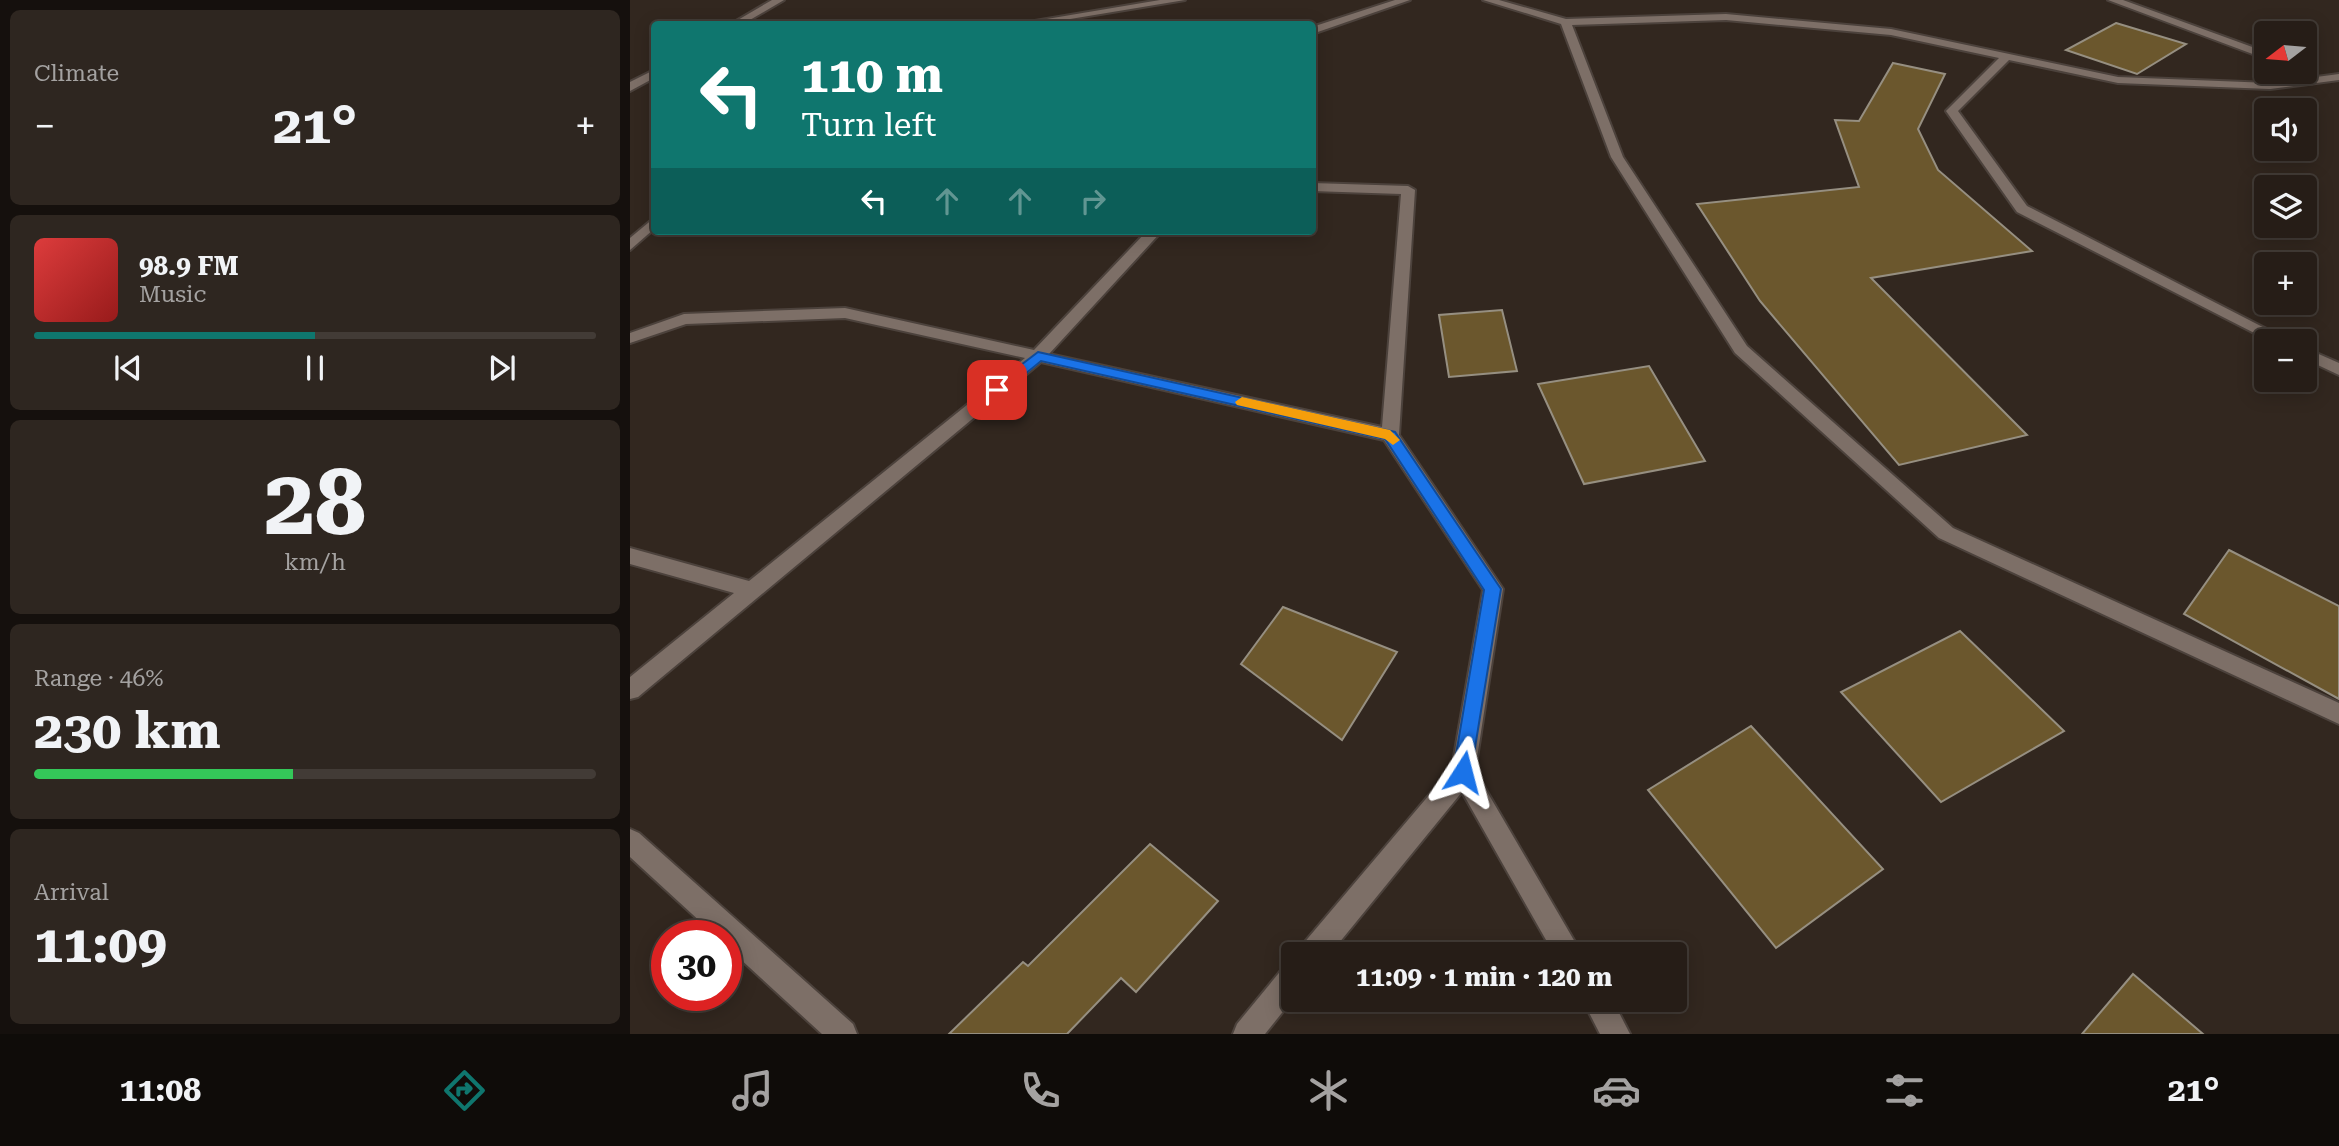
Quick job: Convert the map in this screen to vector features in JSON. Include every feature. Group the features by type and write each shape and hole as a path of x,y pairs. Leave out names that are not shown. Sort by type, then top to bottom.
{"street":[{"path":"741,21 779,0"},
{"path":"1042,21 1180,0"},
{"path":"1316,30 1405,0"},
{"path":"1488,0 1566,22 1726,16 1891,32 2118,80 2270,86 2333,78 2339,84"},
{"path":"2113,0 2254,52"},
{"path":"1566,22 1616,157 1741,349 1945,533 2339,714"},
{"path":"2007,56 1952,111 2022,209 2258,329"},
{"path":"630,88 651,75"},
{"path":"1316,187 1408,190 1390,435 1493,589 1463,772 1323,942"},
{"path":"630,246 651,225"},
{"path":"630,690 1038,356 1151,235"},
{"path":"630,338 684,319 845,313 1390,435"},
{"path":"2317,359 2339,370"},
{"path":"630,556 752,590"},
{"path":"1463,772 1562,942"},
{"path":"630,841 844,1034"},
{"path":"1247,1034 1281,993"},
{"path":"1603,1012 1616,1034"}],"building":[{"path":"2116,23 2186,44 2137,74 2066,50"},
{"path":"1893,63 1945,74 1918,129 1938,170 2032,251 1871,278 2027,435 1899,465 1760,301 1697,204 1859,187 1835,120 1859,121"},
{"path":"1502,310 1517,371 1449,377 1439,315"},
{"path":"1649,366 1705,461 1584,484 1538,384"},
{"path":"2229,550 2339,606 2339,699 2184,614"},
{"path":"1283,607 1397,652 1342,740 1241,664"},
{"path":"1960,631 2064,731 1941,802 1841,692"},
{"path":"1751,726 1883,869 1776,948 1648,790"},
{"path":"1150,844 1218,901 1136,992 1121,978 1067,1034 949,1034 1023,962 1028,966"},
{"path":"2133,974 2203,1034 2082,1034"}],"slow traffic":[{"path":"1242,402 1390,435 1393,440"}],"route":[{"path":"997,390 1038,356 1390,435 1493,589 1463,772"}]}
